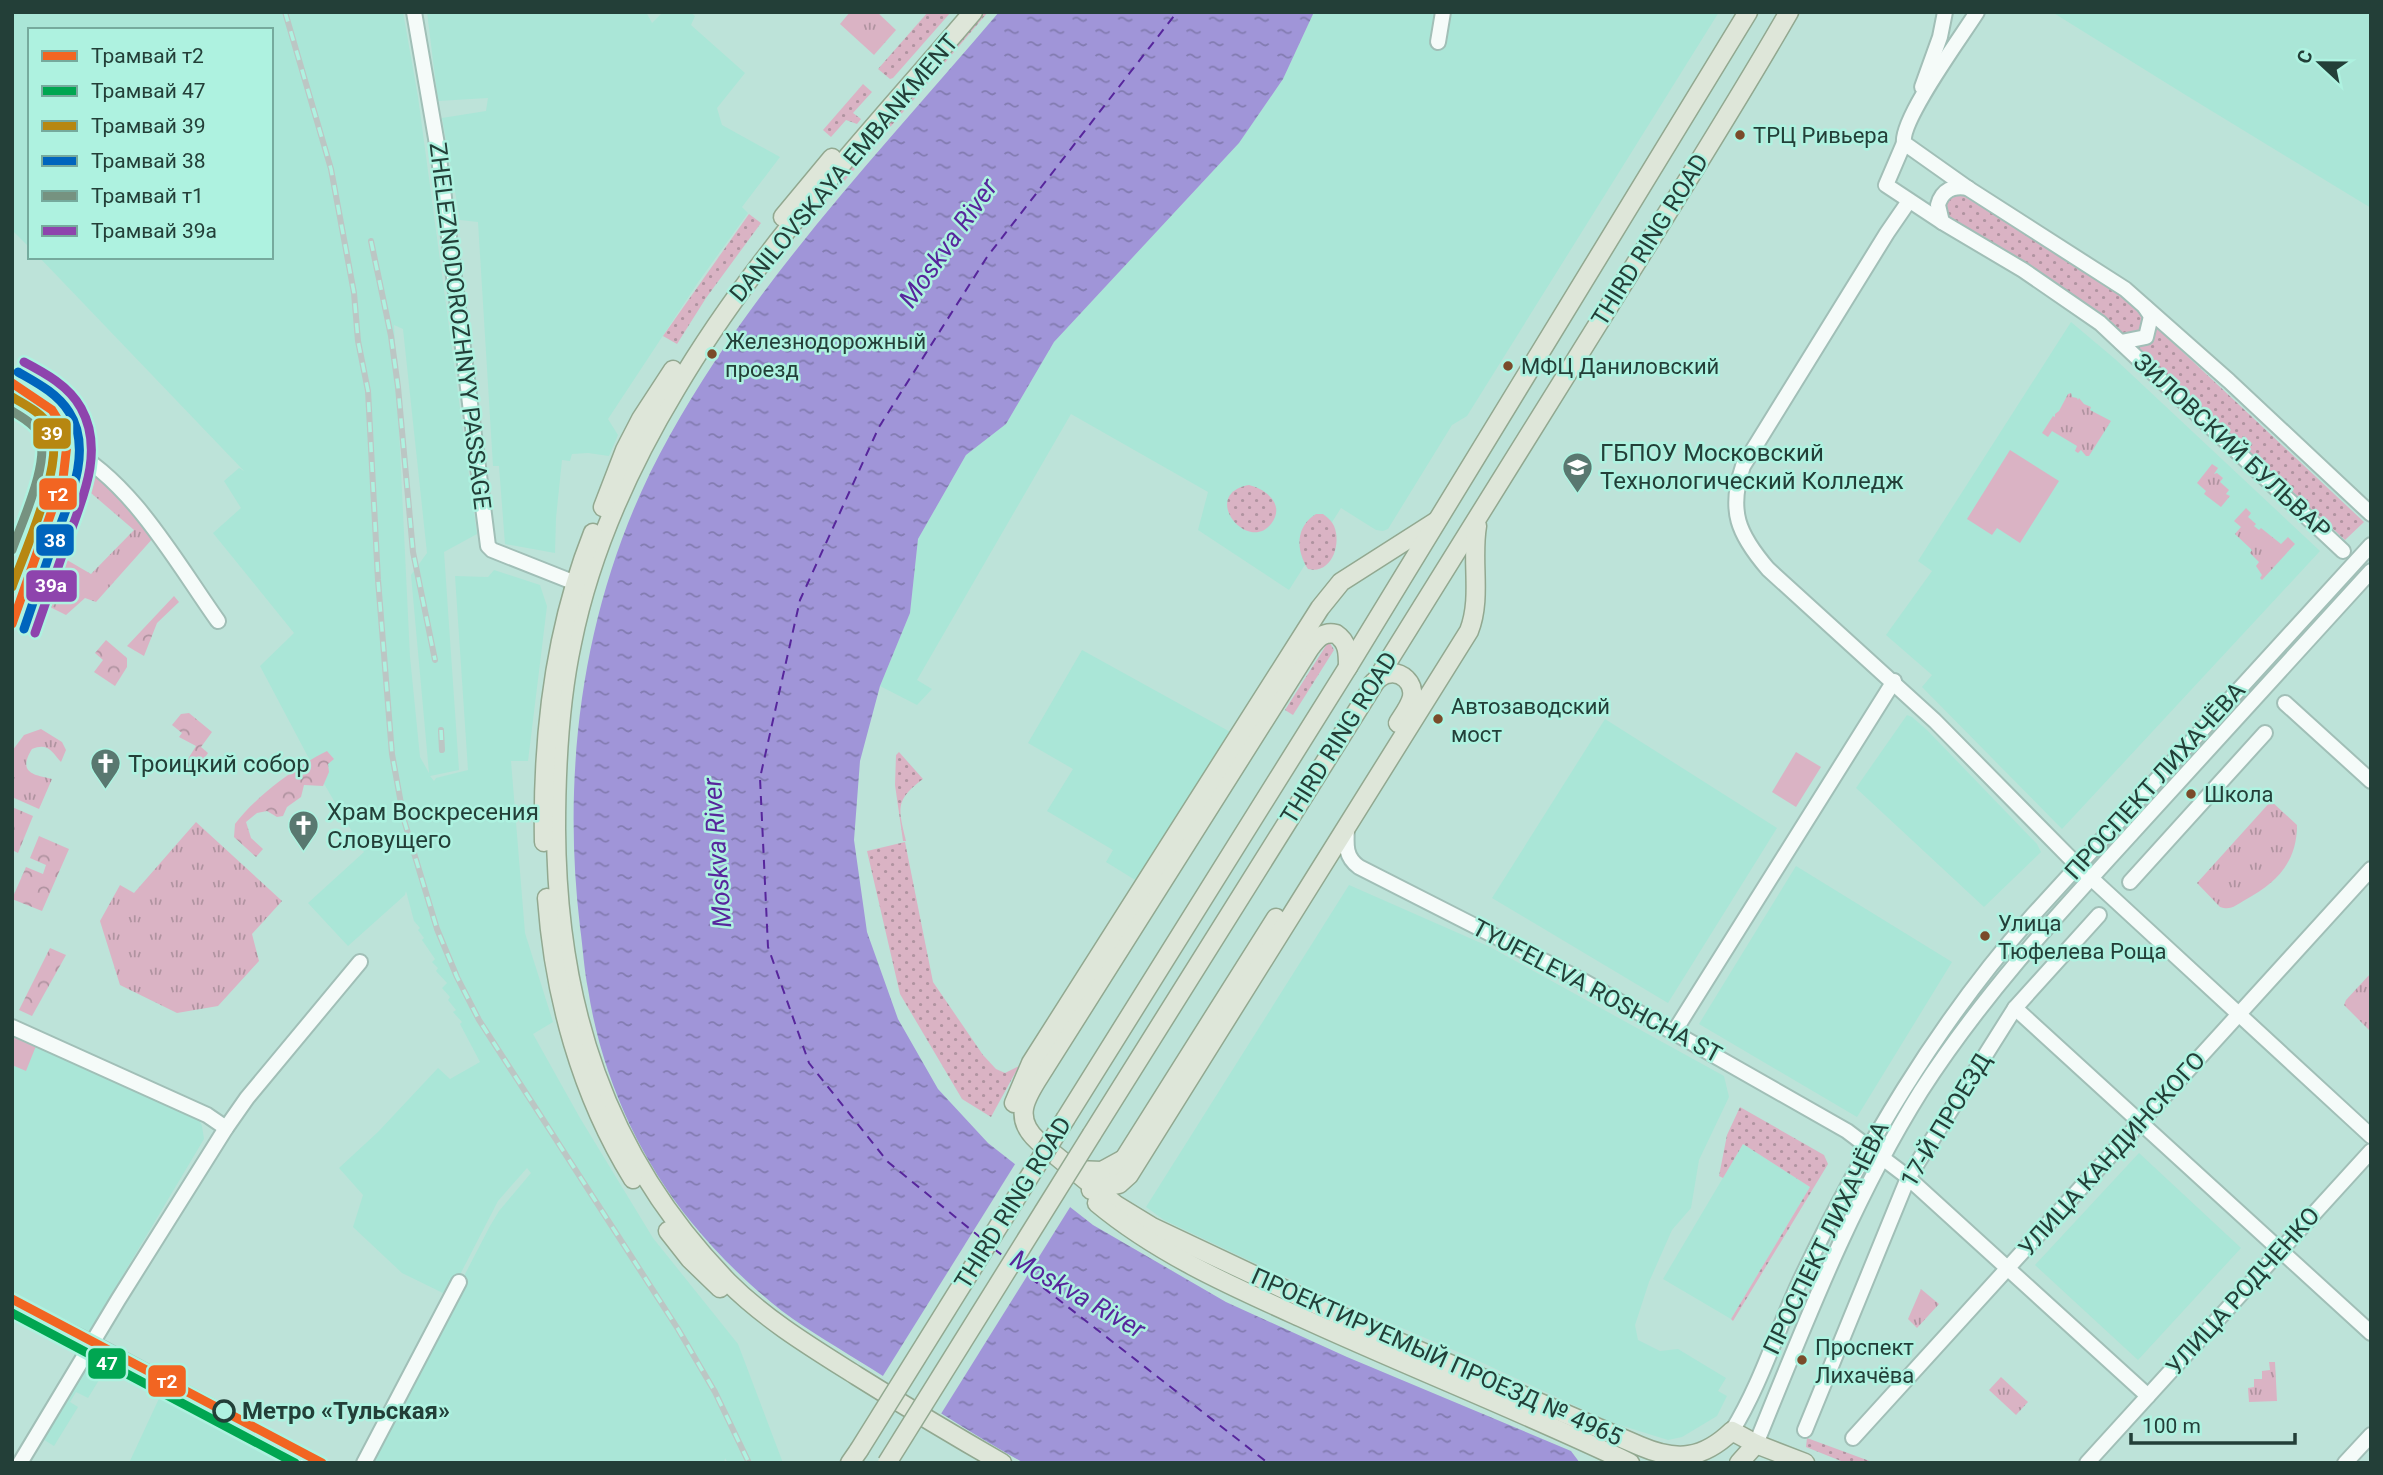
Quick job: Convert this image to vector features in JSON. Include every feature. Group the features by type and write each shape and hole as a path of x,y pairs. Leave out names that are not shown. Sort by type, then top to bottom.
{"main road":[{"name":"DANILOVSKAYA EMBANKMENT","path":"581,585 625,450 641,419 707,319 807,187 959,12"},
{"name":"DANILOVSKAYA EMBANKMENT","path":"944,1437 788,1346 737,1306 690,1259 657,1217 620,1158 592,1099 565,1018 550,941 543,783 548,720 565,621 642,450 686,371 726,312 817,194 974,12"},
{"name":"THIRD RING ROAD","path":"850,1463 1348,667 1748,12"},
{"name":"THIRD RING ROAD","path":"887,1463 1478,519 1789,12"},
{"path":"12,386 41,403 51,413 61,428 66,447 60,478 12,612"},
{"path":"1080,1188 1107,1188 1127,1167 1347,828 1469,631 1475,611 1473,547 1478,519"},
{"name":"ПРОЕКТИРУЕМЫЙ ПРОЕЗД № 4965","path":"1435,522 1335,588 1299,640 1031,1063 1013,1107 1014,1121 1018,1133 1032,1149 1123,1225 1145,1240 1274,1306 1630,1463"},
{"path":"1123,1225 1107,1188 1075,1170 1026,1129 1023,1121 1026,1100 1310,648 1320,636 1326,633 1336,634 1345,642 1348,667"},
{"path":"1144,1222 1131,1198 1127,1167 1410,704 1413,694 1411,685 1399,674 1385,674 1373,683"},
{"path":"1075,1170 1102,1171 1127,1167"},
{"name":"ПРОЕКТИРУЕМЫЙ ПРОЕЗД № 4965","path":"1116,1205 1144,1222 1364,1327 1655,1453 1690,1456 1716,1446 1732,1431"},
{"path":"1732,1431 1756,1444 1805,1463"},
{"path":"944,1437 977,1463"},
{"path":"944,1437 1002,1463"},
{"path":"1739,1463 1756,1444"}],"street":[{"name":"ZHELEZNODOROZHNYY PASSAGE","path":"414,12 438,150 488,546 492,550 581,585"},
{"path":"1438,42 1443,12"},
{"path":"1903,139 1945,12"},
{"path":"1912,113 1977,12"},
{"path":"1941,30 1947,40 1959,41"},
{"name":"ЗИЛОВСКИЙ БУЛЬВАР","path":"2343,551 2121,342 2070,300 1886,185 1903,139 1968,188 2125,289 2371,514"},
{"path":"1942,222 1938,205 1944,193 1952,188 1968,188"},
{"path":"1909,201 1743,466 1735,490 1742,533 1768,569 1894,681 2078,866 2371,1136"},
{"name":"ЗИЛОВСКИЙ БУЛЬВАР","path":"2121,342 2146,338 2151,316 2142,303"},
{"path":"66,447 88,459 146,517 218,621"},
{"name":"ПРОСПЕКТ ЛИХАЧЁВА","path":"1732,1431 1799,1283 1868,1147 1907,1082 1967,995 2016,934 2371,545"},
{"name":"ПРОСПЕКТ ЛИХАЧЁВА","path":"1756,1444 1847,1229 1882,1157 1922,1091 1971,1019 2091,878 2371,571"},
{"path":"1674,1032 1894,681"},
{"path":"2285,703 2371,781"},
{"path":"2130,882 2265,733"},
{"name":"TYUFELEVA ROSHCHA ST","path":"1347,828 1348,855 1359,867 1541,958 1847,1131 1908,1178 2148,1396"},
{"name":"УЛИЦА КАНДИНСКОГО","path":"1853,1438 2371,869"},
{"name":"17-Й ПРОЕЗД","path":"1805,1430 1908,1178 2015,1008 2099,915"},
{"path":"20,1463 226,1128 247,1098 360,962"},
{"path":"2015,1008 2371,1333"},
{"path":"12,1027 207,1115 226,1128"},
{"name":"УЛИЦА РОДЧЕНКО","path":"2087,1463 2371,1150"},
{"path":"364,1463 459,1282"},
{"path":"12,1303 315,1463"},
{"path":"2345,1463 2371,1435"}],"shaded area":[{"path":"12,12 403,12 418,97 477,534 444,552 459,770 430,776 434,781 436,778 468,770 455,576 488,577 494,570 540,585 547,606 528,761 511,761 525,933 553,1022 533,1034 653,1238 738,1344 783,1463 728,1463 725,1458 724,1463 373,1463 370,1457 490,1226 531,1173 527,1168 498,1201 449,1296 402,1273 353,1227 363,1195 339,1168 378,1132 438,1068 450,1079 480,1062 460,1024 462,1022 453,1012 456,1010 448,1000 450,997 442,988 447,983 436,971 438,968 432,962 435,959 422,940 424,938 414,921 406,891 405,895 348,946 308,903 364,852 306,753 260,666 294,633 213,533 241,508 224,481 239,468 244,471 41,259 273,259 273,28 28,28 28,246 12,230","holes":["394,325 403,329 427,553 411,575 429,773 420,757 410,657"]},
{"path":"427,12 646,12 652,23 663,12 690,12 695,16 691,25 745,73 717,108 722,125 780,157 742,207 748,213 699,281 608,419 618,435 609,456 572,454 570,461 562,460 555,553 505,544 499,466 493,466 478,222 460,220 442,118 486,111 488,98 438,101"},
{"path":"1314,12 1719,12 1467,416 1452,425 1388,529 1376,530 1341,508 1289,590 1198,530 1208,492 1071,414 917,680 932,689 917,705 880,686 910,613 918,539 966,455 1006,424 1054,342 1239,143 1283,79"},
{"path":"2052,12 2371,12 2371,208 2184,94"},
{"path":"2071,322 2115,359 2320,551 2062,829 1922,687 1932,675 1886,635 1932,571 1918,561"},
{"path":"1082,650 1234,734 1140,883 1106,862 1113,850 1047,811 1073,769 1028,743"},
{"path":"1907,715 1927,730 2037,844 2041,852 1984,907 1856,788"},
{"path":"1605,719 1777,828 1668,1003 1492,898"},
{"path":"1796,866 1952,962 1857,1117 1699,1024"},
{"path":"1349,885 1490,947 1724,1076 1729,1097 1699,1160 1691,1208 1672,1230 1649,1282 1635,1325 1638,1340 1660,1351 1678,1349 1726,1378 1718,1391 1727,1396 1717,1416 1682,1437 1668,1440 1610,1422 1246,1259 1164,1220 1146,1207"},
{"path":"12,1030 198,1117 202,1126 204,1139 89,1332 12,1297"},
{"path":"1743,1144 1810,1187 1731,1319 1663,1279"},
{"path":"2139,1153 2241,1248 2138,1360 2035,1265"},
{"path":"90,1350 110,1362 88,1398 76,1392 70,1402 78,1407 54,1446 38,1436"},
{"path":"162,1392 285,1463 129,1463"}],"green space":[{"path":"850,12 877,12 896,30 874,55 840,24"},
{"path":"928,12 951,12 890,79 878,69"},
{"path":"982,12 988,12 841,185 837,186 838,182"},
{"path":"863,84 872,92 853,113 861,119 857,124 846,120 831,137 823,130"},
{"path":"1959,193 2106,284 2154,325 2364,522 2345,540 2089,305 1943,216 1943,200 1948,195"},
{"path":"749,214 761,223 706,298 677,344 663,336"},
{"path":"2071,393 2072,397 2078,400 2079,398 2091,407 2090,410 2111,421 2089,456 2081,450 2078,453 2075,451 2077,446 2052,431 2048,437 2042,433"},
{"path":"2010,450 2059,481 2020,543 1997,528 1992,535 1967,519"},
{"path":"2212,464 2218,468 2214,474 2217,473 2223,478 2220,482 2229,490 2226,494 2230,496 2221,507 2204,494 2206,491 2197,483"},
{"path":"76,468 92,469 154,537 96,602 85,598 66,615 28,596","holes":["84,487 134,530 91,574 55,553"]},
{"path":"1249,485 1262,490 1275,504 1275,517 1271,524 1261,531 1250,532 1240,527 1232,519 1228,509 1228,499 1235,490"},
{"path":"2246,508 2251,513 2248,517 2259,530 2261,528 2281,544 2288,537 2295,544 2262,580 2256,566 2259,562 2250,553 2252,550 2235,534 2241,527 2234,521"},
{"path":"1316,514 1323,514 1332,522 1337,542 1333,557 1316,570 1308,569 1304,562 1300,539 1304,525"},
{"path":"174,596 179,602 157,623 144,656 127,646"},
{"path":"106,640 127,658 127,667 115,686 94,672 103,660 95,653"},
{"path":"1330,643 1334,650 1293,715 1285,710"},
{"path":"189,713 212,732 201,747 208,753 193,775 183,767 196,746 179,737 182,733 172,725 181,714"},
{"path":"41,729 62,742 66,750 61,762 46,747 32,749 28,757 26,763 30,772 52,779 39,809 12,797 12,751 24,735"},
{"path":"327,751 334,759 328,764 329,772 323,786 304,785 301,797 287,807 283,816 277,817 267,811 257,813 246,822 251,838 263,849 256,857 234,837 235,824 277,783"},
{"path":"899,752 923,779 907,793 901,806 906,841 903,841 895,785 896,755"},
{"path":"1796,752 1821,767 1796,807 1772,792"},
{"path":"2271,801 2297,825 2289,861 2275,879 2256,893 2233,907 2220,907 2197,883"},
{"path":"12,807 33,816 18,853 12,850"},
{"path":"196,822 282,901 252,934 259,961 218,1006 177,1013 120,985 100,921 120,885 134,893"},
{"path":"39,836 69,849 42,911 12,899 26,867 43,874 46,865 30,858"},
{"path":"905,842 933,982 983,1055 996,1069 1005,1073 1019,1066 991,1117 962,1099 900,994 867,851"},
{"path":"50,948 66,955 32,1016 19,1010"},
{"path":"2371,973 2371,1032 2344,1005"},
{"path":"12,1036 36,1046 26,1071 12,1065"},
{"path":"1740,1107 1824,1155 1828,1164 1733,1321 1731,1319 1810,1187 1743,1144 1723,1178 1719,1176 1727,1135"},
{"path":"1921,1289 1939,1304 1917,1328 1908,1319"},
{"path":"2269,1362 2275,1362 2277,1401 2249,1402 2248,1388 2254,1387 2254,1379 2262,1379 2262,1371 2270,1370"},
{"path":"2001,1377 2028,1402 2016,1415 1989,1390"},
{"path":"1807,1438 1875,1463 1846,1463 1806,1447"}],"water":[{"name":"Moskva River","path":"999,12 1314,12 1283,79 1239,143 1054,342 1006,424 966,455 918,539 910,613 880,686 860,761 854,840 867,932 898,1019 938,1089 988,1143 1093,1225 1226,1302 1347,1357 1571,1451 1580,1463 1024,1463 804,1326 746,1281 702,1235 655,1171 612,1083 594,1021 585,974 575,863 574,800 586,674 599,612 618,551 641,492 670,435 742,322 782,268 867,164"}],"pier":[{"path":"1017,1161 1072,1204 939,1417 881,1379"}],"ferry route":[{"path":"981,1238 888,1162 809,1063 768,947 760,778 800,600 879,427 987,257 1177,12"},
{"path":"994,1249 1006,1258"},
{"path":"1018,1268 1268,1463"}],"railway":[{"path":"285,12 331,169 354,293 358,341 368,391 378,580 392,754 404,820 437,929 479,1020 678,1329 715,1392 749,1463"},
{"path":"371,241 391,336 398,387 413,552 435,660"},
{"path":"441,730 442,750"}],"tram line":[{"name":"39а","path":"24,362 56,381 76,400 88,425 91,443 91,460 83,496 35,633"},
{"name":"38","path":"18,372 59,399 69,412 79,444 76,480 24,629"},
{"name":"т2","path":"12,383 52,410 65,431 67,444 63,479 12,624"},
{"name":"39","path":"12,397 43,418 50,427 54,442 49,483 12,587"},
{"name":"т1","path":"12,411 33,426 42,443 42,457 34,491 12,550"},
{"name":"т2","path":"12,1299 322,1463"},
{"name":"47","path":"12,1313 295,1463"}],"place":[{"name":"ТРЦ Ривьера","path":"1740,135"},
{"name":"Железнодорожный проезд","path":"712,354"},
{"name":"МФЦ Даниловский","path":"1508,366"},
{"name":"ГБПОУ Московский Технологический Колледж","path":"1577,494"},
{"name":"Автозаводский мост","path":"1438,719"},
{"name":"Троицкий собор","path":"105,791"},
{"name":"Школа","path":"2191,794"},
{"name":"Храм Воскресения Словущего","path":"304,853"},
{"name":"Улица Тюфелева Роща","path":"1985,936"},
{"name":"Проспект Лихачёва","path":"1802,1360"},
{"name":"Метро «Тульская»","path":"224,1411"}]}
